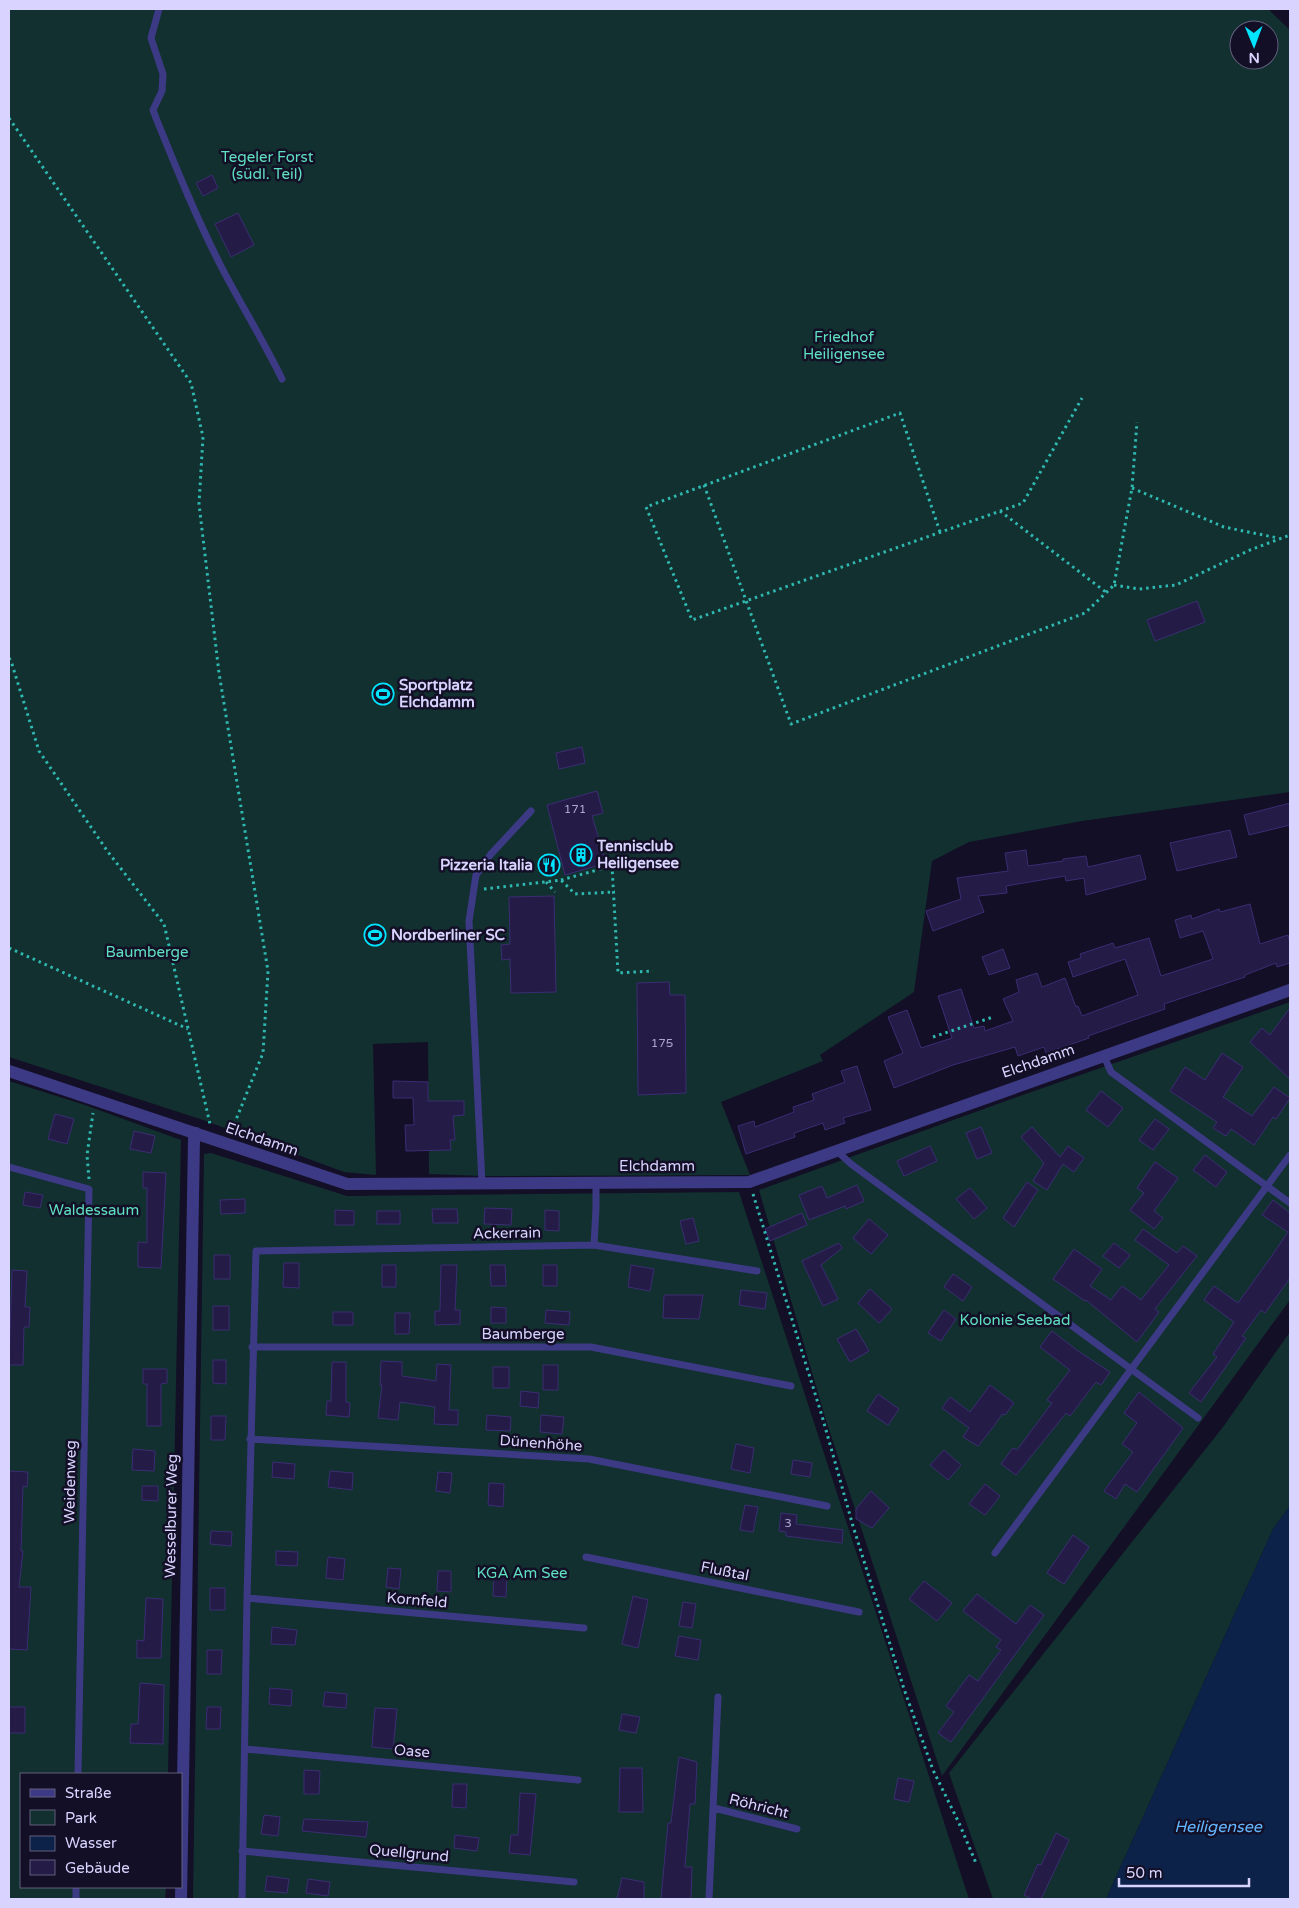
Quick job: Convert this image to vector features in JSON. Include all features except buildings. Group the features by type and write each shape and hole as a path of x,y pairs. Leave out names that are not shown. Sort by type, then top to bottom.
{"street":[{"name":"Elchdamm","path":"9,1071 347,1184 749,1182 1290,990"},
{"name":"Wesselburer Weg","path":"182,1841 194,1139 196,1133"}],"lane":[{"path":"159,9 151,38 163,74 162,91 154,110 156,118 180,180 224,271 268,349 282,379"},
{"path":"482,1183 469,921 476,875 491,854 531,811"},
{"path":"1104,1056 1111,1072 1290,1203"},
{"path":"837,1151 851,1164 1198,1418"},
{"path":"995,1553 1290,1155"},
{"path":"9,1167 89,1189"},
{"path":"594,1245 596,1182"},
{"name":"Weidenweg","path":"78,1773 89,1189"},
{"name":"Ackerrain","path":"252,1347 256,1251 594,1245 757,1271"},
{"path":"242,1899 252,1347"},
{"name":"Baumberge","path":"252,1347 591,1348 791,1386"},
{"name":"Dünenhöhe","path":"250,1439 589,1459 827,1506"},
{"name":"Flußtal","path":"586,1558 859,1612"},
{"name":"Kornfeld","path":"247,1598 584,1628"},
{"path":"709,1899 718,1697"},
{"name":"Oase","path":"244,1749 578,1780"},
{"name":"Röhricht","path":"714,1808 797,1829"},
{"name":"Quellgrund","path":"242,1851 574,1882"}],"path":[{"path":"9,118 191,384 203,437 199,504 216,645 268,971 263,1053 220,1142"},
{"path":"940,532 900,413 646,507 692,620 1023,503 1082,398"},
{"path":"704,485 791,724 1085,613 1114,585 1132,488 1137,422"},
{"path":"1132,488 1224,527 1279,538"},
{"path":"1000,511 1107,593"},
{"path":"1114,585 1139,589 1176,585 1250,550 1290,535"},
{"path":"9,658 39,751 108,852 164,924 188,1028 220,1142"},
{"path":"474,890 560,880 612,866 615,892 618,972 653,971"},
{"path":"560,880 575,894 615,892"},
{"path":"546,882 555,892"},
{"path":"9,948 188,1028"},
{"path":"933,1037 993,1017"},
{"path":"89,1189 87,1155 95,1100"},
{"path":"749,1182 904,1689 933,1770 976,1863"}],"green space":[{"path":"9,9 1268,9 1290,30 1290,792 1082,821 969,842 932,861 914,992 820,1055 823,1061 721,1102 750,1175 481,1176 429,1174 428,1042 373,1044 376,1175 344,1172 203,1120 9,1057"},
{"name":"Kolonie Seebad","path":"1290,1002 1290,1300 942,1776 825,1417 759,1190 1017,1097"},
{"name":"Waldessaum","path":"9,1081 85,1105 181,1140 168,1773 20,1773 20,1888 166,1888 165,1899 9,1899"},
{"name":"KGA Am See","path":"211,1153 347,1196 739,1192 969,1899 193,1899 204,1154"},
{"path":"1290,1332 1290,1506 1273,1529 1106,1899 993,1899 949,1773 1223,1427"}],"water":[{"name":"Heiligensee","path":"1290,1506 1290,1899 1106,1899 1273,1529"}],"place":[{"name":"Sportplatz Elchdamm","path":"383,694"},
{"name":"Tennisclub Heiligensee","path":"581,855"},
{"name":"Pizzeria Italia","path":"549,865"},
{"name":"Nordberliner SC","path":"375,935"}],"park label":[{"name":"Tegeler Forst (südl. Teil)","path":"267,166"},
{"name":"Friedhof Heiligensee","path":"844,346"}]}
